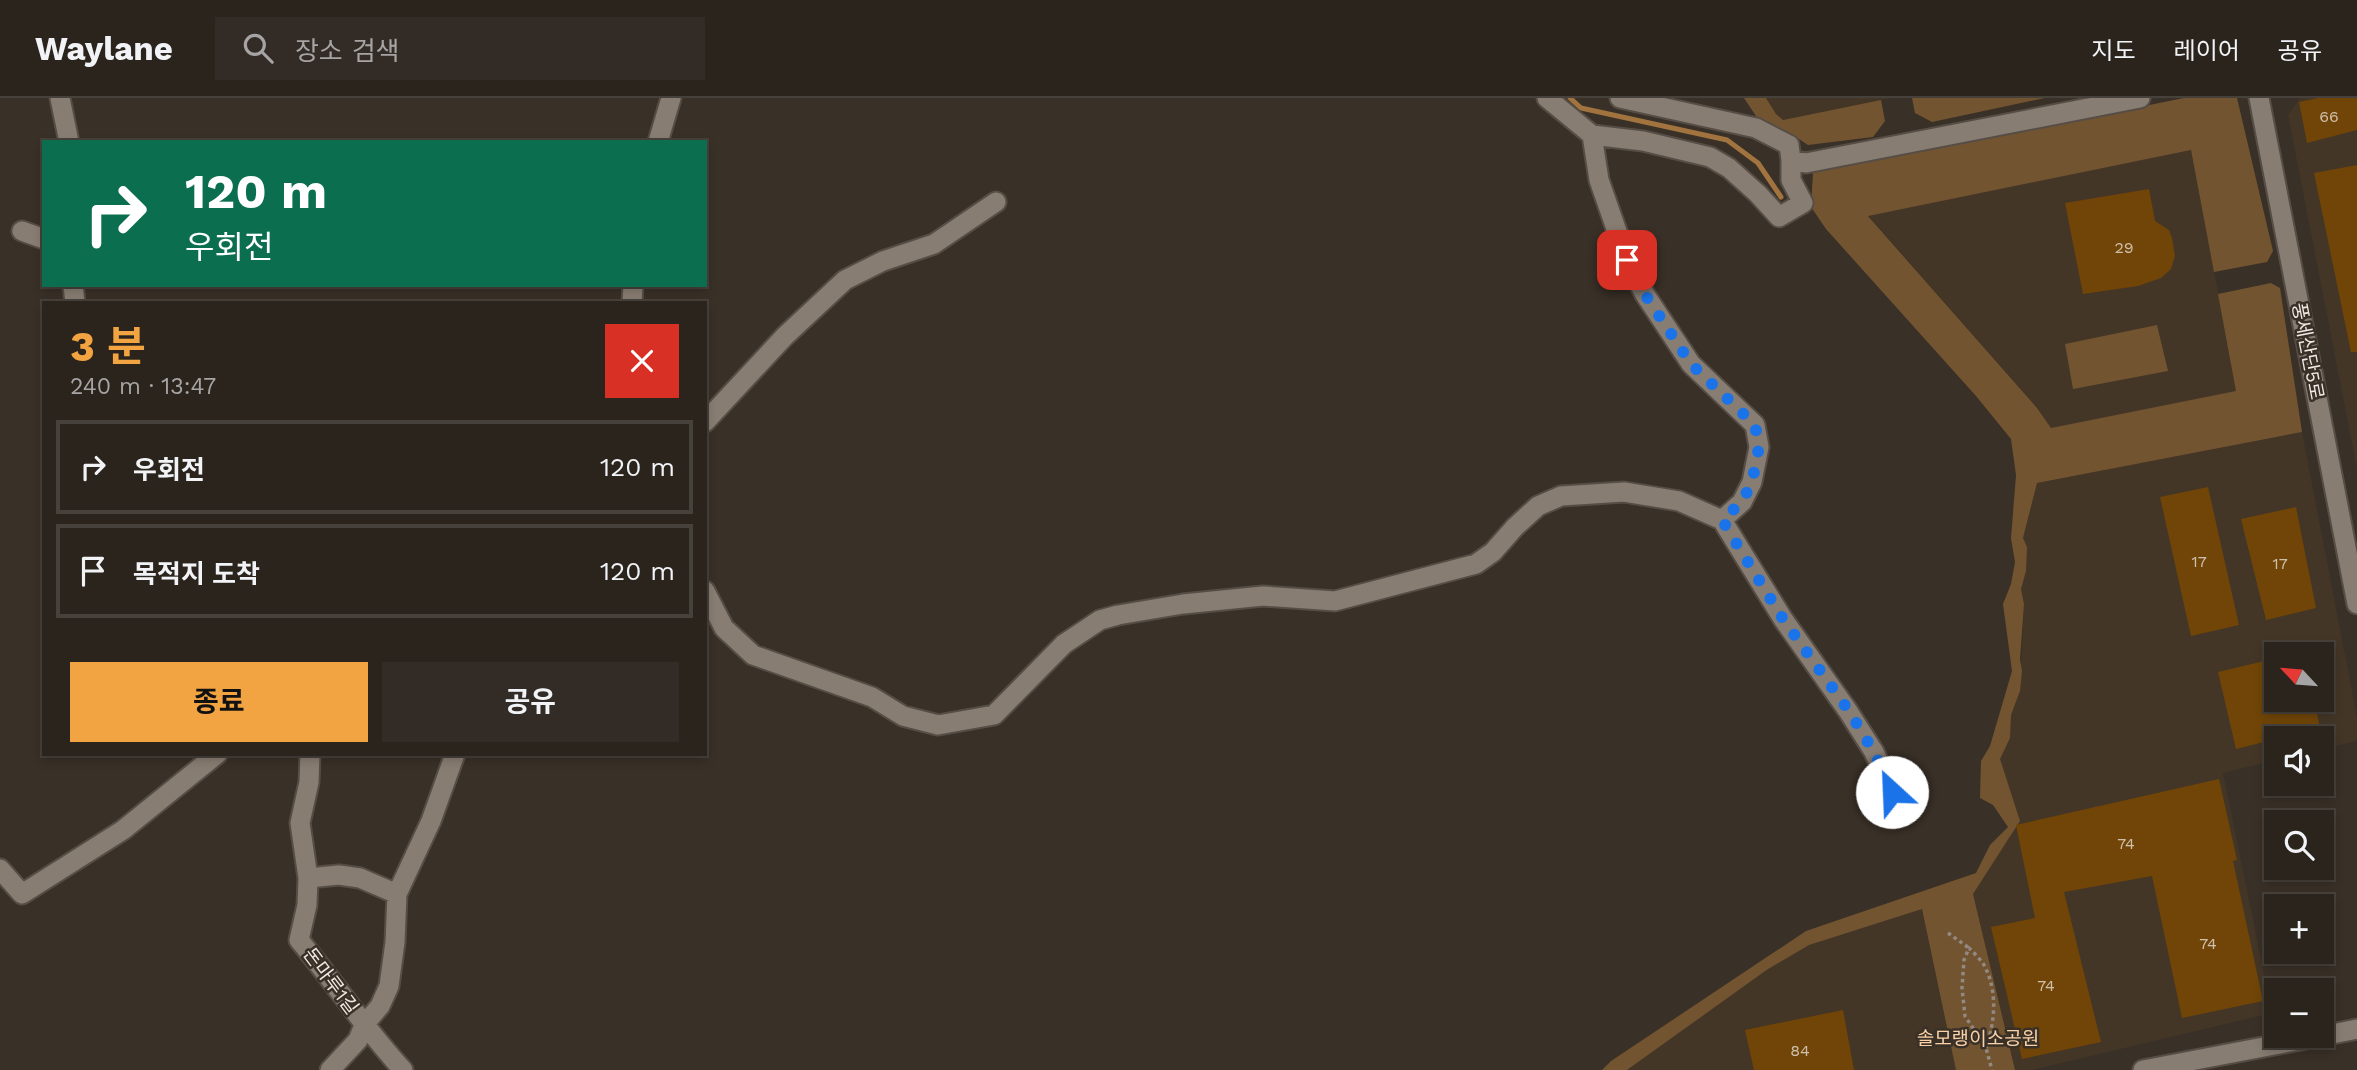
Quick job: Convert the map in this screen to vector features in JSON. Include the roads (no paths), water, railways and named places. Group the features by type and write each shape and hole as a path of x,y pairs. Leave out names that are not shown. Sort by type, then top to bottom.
{"street":[{"path":"60,98 69,140"},
{"path":"659,140 671,98"},
{"path":"1547,98 1592,135 1643,141 1710,157 1758,194 1779,218 1802,203 1791,180 1798,161 1789,145 1756,128 1620,98"},
{"path":"1798,161 2140,98"},
{"name":"풍세산단5로","path":"2259,98 2357,604"},
{"path":"1592,135 1599,180 1627,260 1644,293 1691,364 1755,425 1759,447 1752,482 1742,502 1722,520"},
{"path":"707,420 785,336 845,280 883,261 934,244 996,202"},
{"path":"22,231 42,238"},
{"path":"707,595 724,628 753,655 872,696 903,716 938,725 994,715 1064,644 1100,620 1183,604 1263,596 1335,601 1476,564 1493,552 1538,506 1561,496 1624,492 1679,501 1722,520 1783,619 1849,711 1874,752 1892,792"},
{"path":"0,869 22,894 122,830 214,756"},
{"name":"돈마루1길","path":"310,756 309,782 300,823 308,878 307,905 299,940 364,1025 403,1070"},
{"path":"330,1070 358,1040 364,1025 380,1006 389,986 395,942 397,894 431,821 454,756"},
{"path":"308,878 339,875 360,878 397,894"},
{"path":"2334,1034 2357,1029"},
{"path":"2143,1070 2264,1047"}],"waterway":[{"path":"1570,98 1581,108 1727,140 1758,163 1781,197"}],"park label":[{"name":"솔모랭이소공원","path":"1978,1038"}]}
